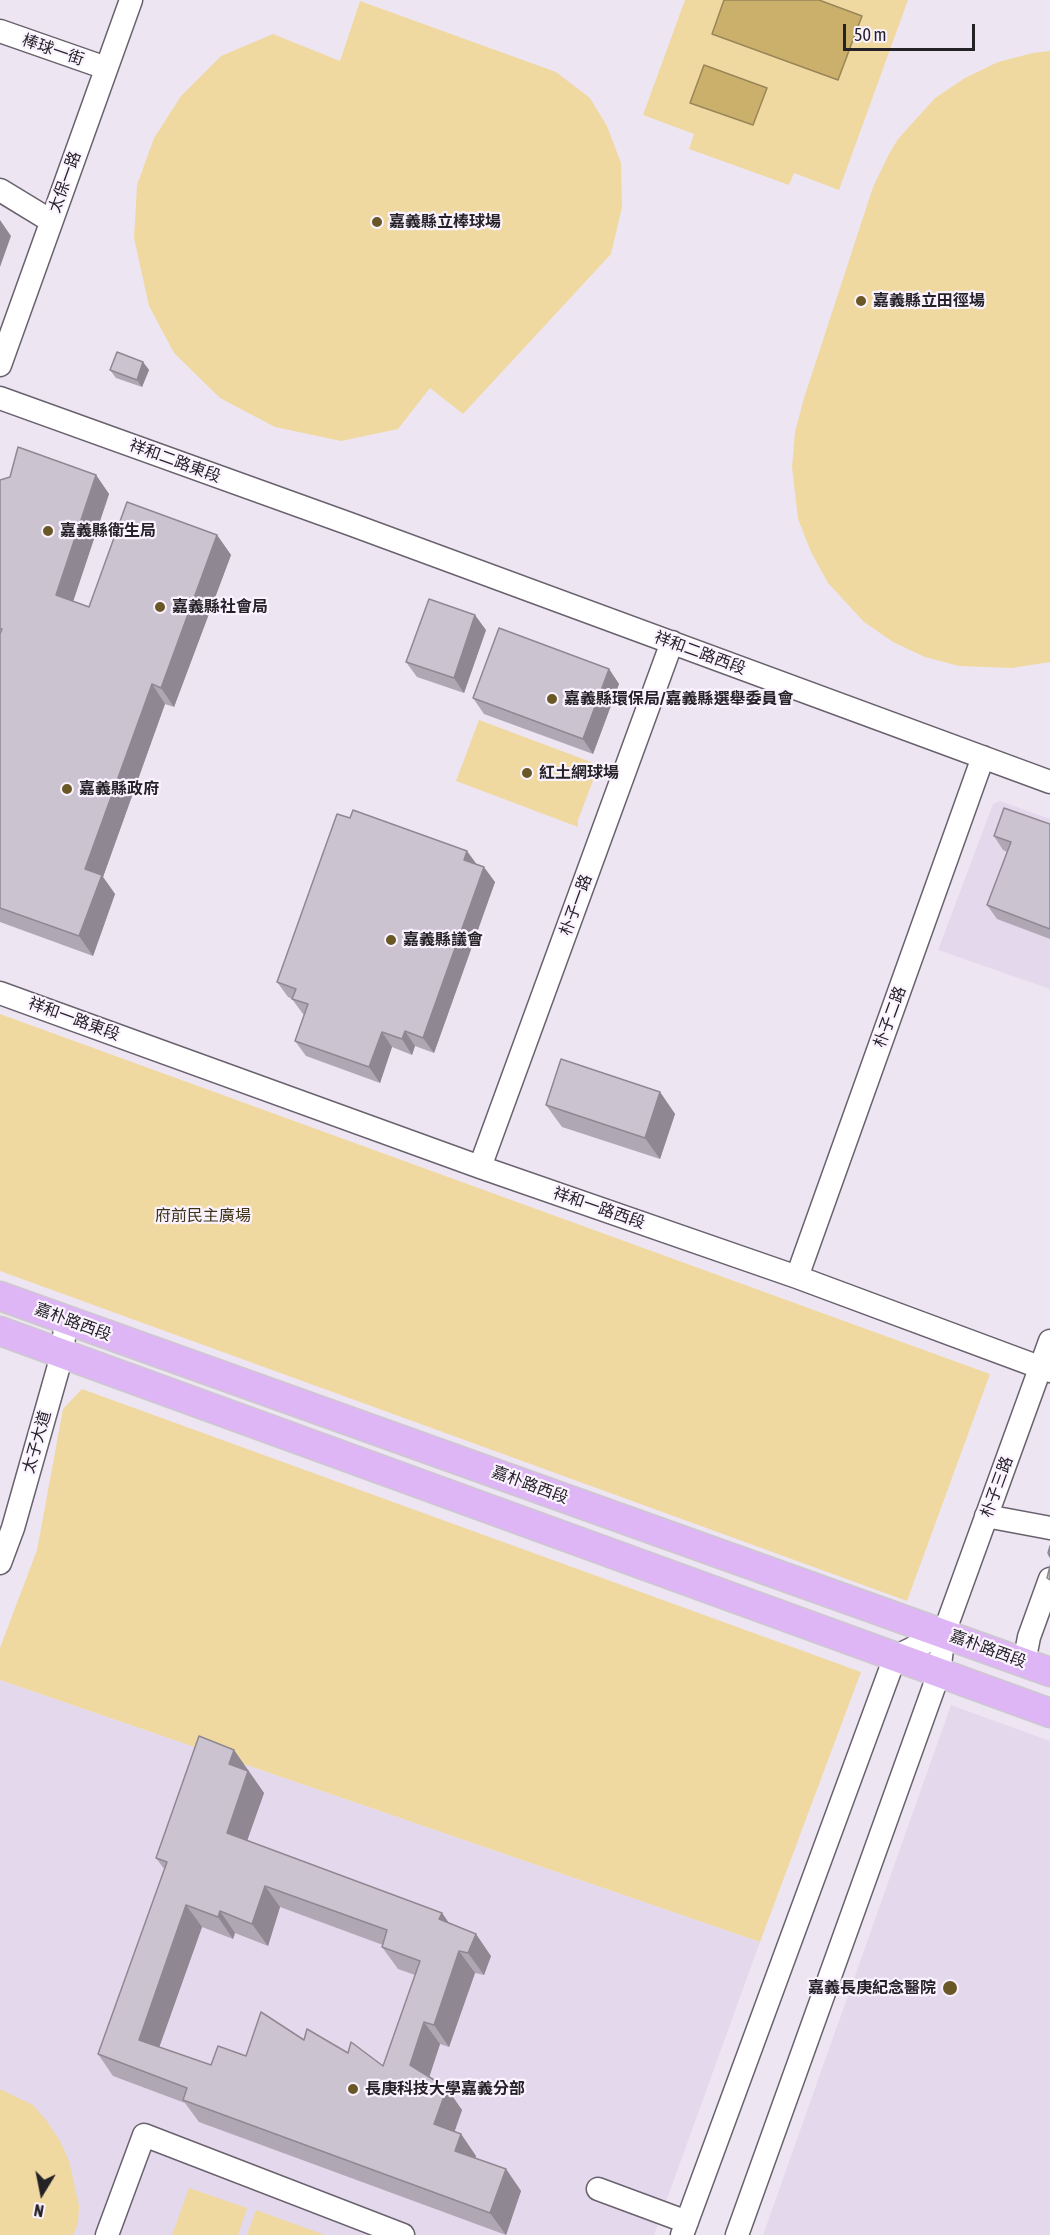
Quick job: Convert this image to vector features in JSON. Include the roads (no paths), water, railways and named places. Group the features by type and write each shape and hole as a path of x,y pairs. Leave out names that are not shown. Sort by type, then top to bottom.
{"main road":[{"name":"嘉朴路西段","path":"5,1298 1037,1668"},
{"path":"0,1332 1050,1713"}],"street":[{"name":"太保一路","path":"0,365 131,0"},
{"name":"棒球一街","path":"0,31 106,68"},
{"path":"0,190 51,221"},
{"name":"祥和二路東段","path":"0,398 350,524"},
{"name":"祥和二路西段","path":"350,524 1050,782"},
{"name":"朴子一路","path":"480,1167 672,642"},
{"name":"朴子二路","path":"797,1277 983,757"},
{"name":"祥和一路東段","path":"0,993 147,1046"},
{"name":"祥和一路西段","path":"147,1046 480,1167 797,1277 1045,1369"},
{"path":"0,1332 5,1298"},
{"name":"太子大道","path":"0,1563 13,1528 62,1354 66,1319"},
{"name":"朴子三路","path":"736,2235 939,1673 944,1633 986,1516 1045,1369 1050,1341"},
{"path":"986,1516 1050,1528"},
{"path":"1037,1668 1029,1637 1050,1579"},
{"path":"598,2189 684,2228 895,1657 944,1633"},
{"path":"107,2235 144,2135 403,2235"}],"place":[{"name":"嘉義縣立棒球場","path":"377,222"},
{"name":"嘉義縣立田徑場","path":"861,301"},
{"name":"嘉義縣衛生局","path":"48,531"},
{"name":"嘉義縣社會局","path":"160,607"},
{"name":"嘉義縣環保局/嘉義縣選舉委員會","path":"552,699"},
{"name":"紅土網球場","path":"527,773"},
{"name":"嘉義縣政府","path":"67,789"},
{"name":"嘉義縣議會","path":"391,940"},
{"name":"嘉義長庚紀念醫院","path":"950,1988"},
{"name":"長庚科技大學嘉義分部","path":"353,2089"}],"park label":[{"name":"府前民主廣場","path":"203,1216"}]}
